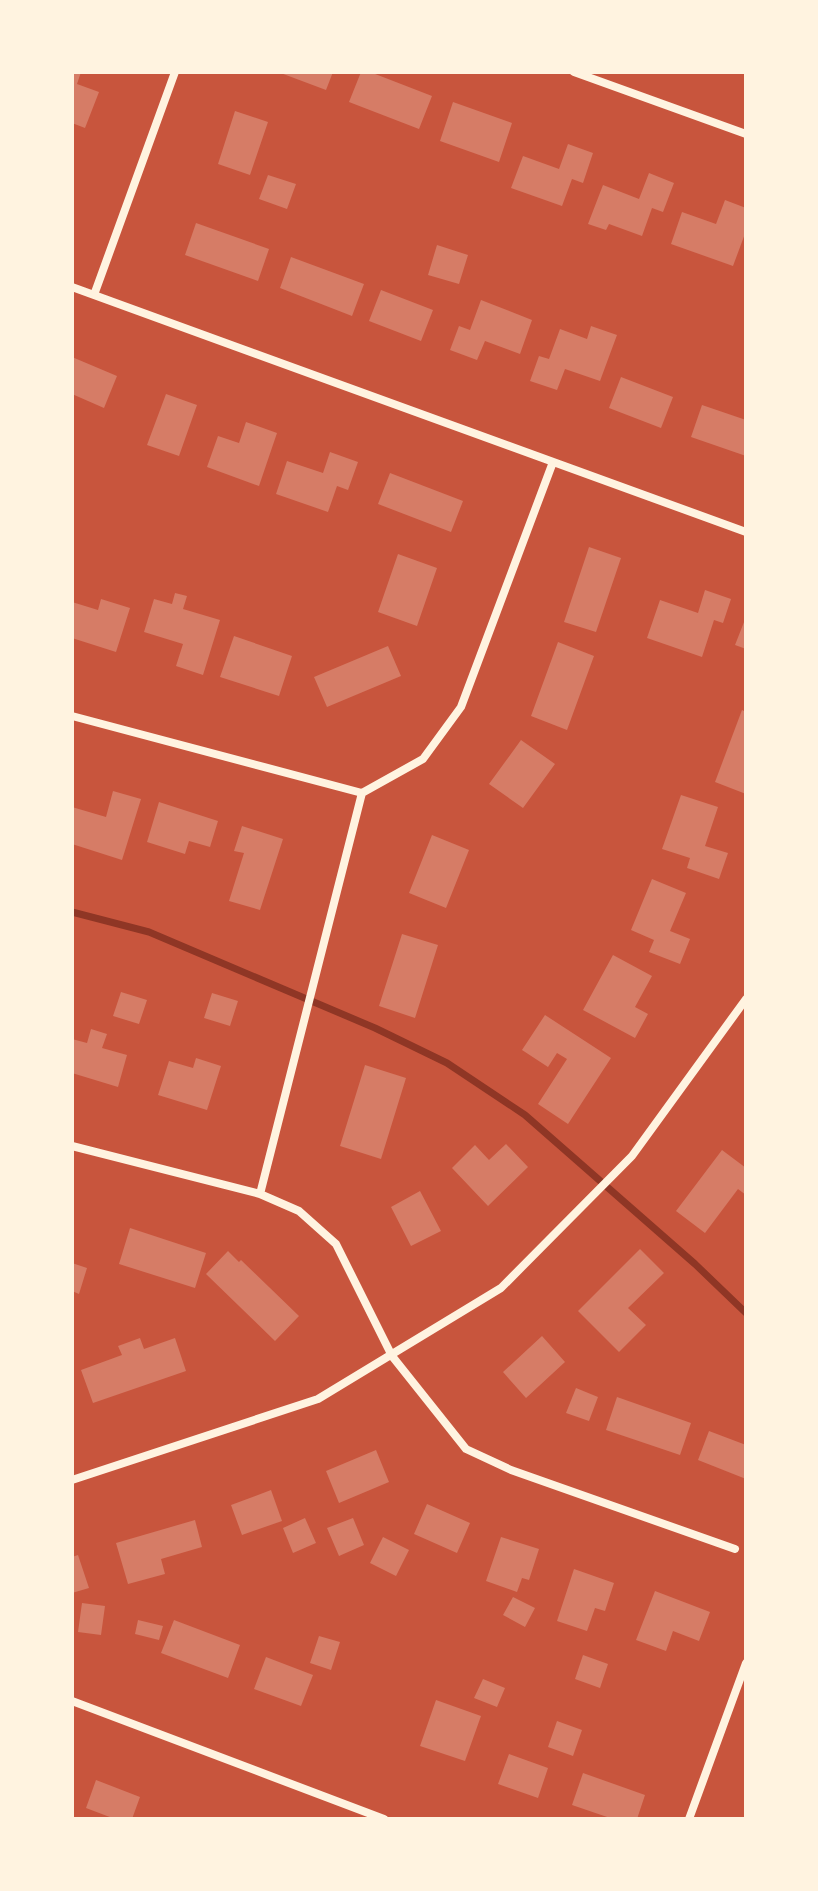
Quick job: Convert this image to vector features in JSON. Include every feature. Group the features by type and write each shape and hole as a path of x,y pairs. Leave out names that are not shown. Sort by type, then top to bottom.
{"street":[{"path":"94,295 175,72"},
{"path":"574,72 746,134"},
{"path":"72,287 746,532"},
{"path":"72,716 362,793 423,759 461,707 553,462"},
{"path":"260,1194 362,793"},
{"path":"72,1480 318,1399 501,1288 632,1156 746,999"},
{"path":"72,1146 260,1194 299,1211 336,1244 392,1356 466,1449 511,1470 735,1549"},
{"path":"689,1819 746,1663"},
{"path":"72,1701 384,1819"}],"building":[{"path":"72,72 81,72 77,84 99,92 85,128 72,123"},
{"path":"278,72 333,72 326,90"},
{"path":"361,72 370,72 432,96 419,129 349,102"},
{"path":"453,102 512,123 499,162 440,141"},
{"path":"235,111 268,122 250,175 218,164"},
{"path":"568,144 593,153 583,183 572,179 562,206 511,188 523,156 559,169"},
{"path":"649,173 674,183 663,212 652,208 642,236 609,224 606,230 588,224 603,185 639,199"},
{"path":"268,175 296,184 287,209 259,199"},
{"path":"725,200 746,208 746,231 733,266 671,244 682,212 716,224"},
{"path":"196,223 269,249 258,281 185,255"},
{"path":"437,245 468,255 459,284 428,275"},
{"path":"291,257 364,284 352,316 280,288"},
{"path":"381,290 433,310 421,341 369,321"},
{"path":"481,300 532,320 520,354 485,341 477,360 450,350 459,326 470,330"},
{"path":"591,326 617,335 600,381 565,369 557,390 530,381 539,356 549,359 560,329 587,339"},
{"path":"72,357 117,376 104,408 72,394"},
{"path":"621,377 673,397 661,428 609,408"},
{"path":"166,394 197,405 179,456 147,445"},
{"path":"702,405 746,420 746,456 691,437"},
{"path":"246,422 277,433 259,486 207,467 218,436 239,443"},
{"path":"330,452 358,462 348,490 337,486 328,512 276,494 287,461 323,473"},
{"path":"390,473 463,501 451,532 378,504"},
{"path":"589,547 621,558 596,632 564,622"},
{"path":"398,554 437,568 417,626 378,612"},
{"path":"705,590 731,599 723,623 714,620 702,657 647,638 660,600 698,613"},
{"path":"175,593 187,596 183,609 220,620 203,675 176,666 183,644 144,632 154,599 172,604"},
{"path":"101,599 130,608 116,652 72,638 72,602 98,610"},
{"path":"746,617 746,649 735,645"},
{"path":"234,636 292,656 279,696 220,677"},
{"path":"558,642 594,656 567,730 531,716"},
{"path":"388,646 401,676 327,707 314,677"},
{"path":"742,710 746,712 746,794 715,782"},
{"path":"521,740 555,764 523,808 489,784"},
{"path":"113,791 141,799 122,860 72,844 72,807 106,817"},
{"path":"681,795 718,807 705,846 728,853 719,879 687,868 690,858 662,849"},
{"path":"159,802 218,821 210,847 189,841 185,854 147,842"},
{"path":"242,826 283,839 260,910 229,901 244,853 234,851"},
{"path":"432,835 469,850 446,908 409,893"},
{"path":"652,879 686,893 670,931 690,939 680,964 649,952 654,940 631,930"},
{"path":"402,934 438,945 415,1018 379,1006"},
{"path":"613,955 652,976 635,1007 648,1014 635,1038 583,1010"},
{"path":"121,992 147,1000 139,1024 113,1016"},
{"path":"212,993 238,1001 230,1026 204,1018"},
{"path":"545,1015 611,1058 568,1124 538,1104 567,1059 557,1053 548,1067 522,1050"},
{"path":"91,1029 107,1034 102,1048 127,1055 118,1087 72,1073 72,1039 87,1043"},
{"path":"196,1058 221,1066 207,1110 158,1095 169,1061 193,1068"},
{"path":"365,1065 406,1078 381,1159 340,1146"},
{"path":"506,1144 528,1167 488,1206 452,1168 475,1145 489,1160"},
{"path":"722,1150 746,1168 746,1195 738,1189 705,1233 676,1211"},
{"path":"420,1191 441,1231 411,1246 391,1207"},
{"path":"130,1228 206,1253 195,1288 119,1264"},
{"path":"640,1249 664,1273 628,1308 646,1325 619,1352 578,1311"},
{"path":"228,1251 299,1316 275,1341 206,1274"},
{"path":"72,1263 87,1268 79,1294 72,1291"},
{"path":"542,1336 565,1362 526,1398 503,1372"},
{"path":"140,1338 144,1349 175,1338 186,1371 93,1403 81,1370 122,1355 118,1346"},
{"path":"576,1388 598,1397 589,1421 566,1413"},
{"path":"617,1397 691,1423 680,1455 606,1430"},
{"path":"709,1431 746,1445 746,1479 698,1460"},
{"path":"376,1450 389,1482 339,1503 326,1471"},
{"path":"271,1490 282,1521 242,1535 231,1505"},
{"path":"427,1504 470,1523 457,1553 414,1534"},
{"path":"305,1518 316,1543 293,1553 283,1528"},
{"path":"353,1518 364,1545 339,1556 327,1528"},
{"path":"195,1520 202,1547 161,1559 165,1574 128,1584 116,1543"},
{"path":"383,1537 409,1550 396,1576 370,1563"},
{"path":"501,1537 539,1549 529,1580 522,1578 517,1592 486,1581"},
{"path":"78,1555 89,1588 72,1593 72,1557"},
{"path":"574,1569 614,1583 605,1611 595,1608 587,1631 557,1621"},
{"path":"655,1591 710,1612 699,1641 673,1631 666,1651 636,1640"},
{"path":"513,1597 535,1608 525,1627 503,1615"},
{"path":"82,1603 105,1606 101,1635 78,1632"},
{"path":"138,1620 163,1626 159,1640 135,1634"},
{"path":"174,1620 240,1645 228,1678 161,1653"},
{"path":"319,1636 340,1642 331,1670 310,1663"},
{"path":"583,1655 608,1664 600,1688 575,1679"},
{"path":"266,1657 313,1675 301,1706 254,1689"},
{"path":"483,1679 505,1688 497,1707 474,1698"},
{"path":"436,1700 481,1716 465,1761 420,1746"},
{"path":"557,1721 582,1730 573,1756 548,1747"},
{"path":"509,1754 548,1768 538,1798 498,1784"},
{"path":"583,1773 645,1795 637,1819 613,1819 572,1805"},
{"path":"96,1780 140,1797 132,1819 115,1819 86,1808"}],"waterway":[{"path":"72,912 149,932 375,1028 447,1063 525,1115 695,1264 746,1313"}]}
